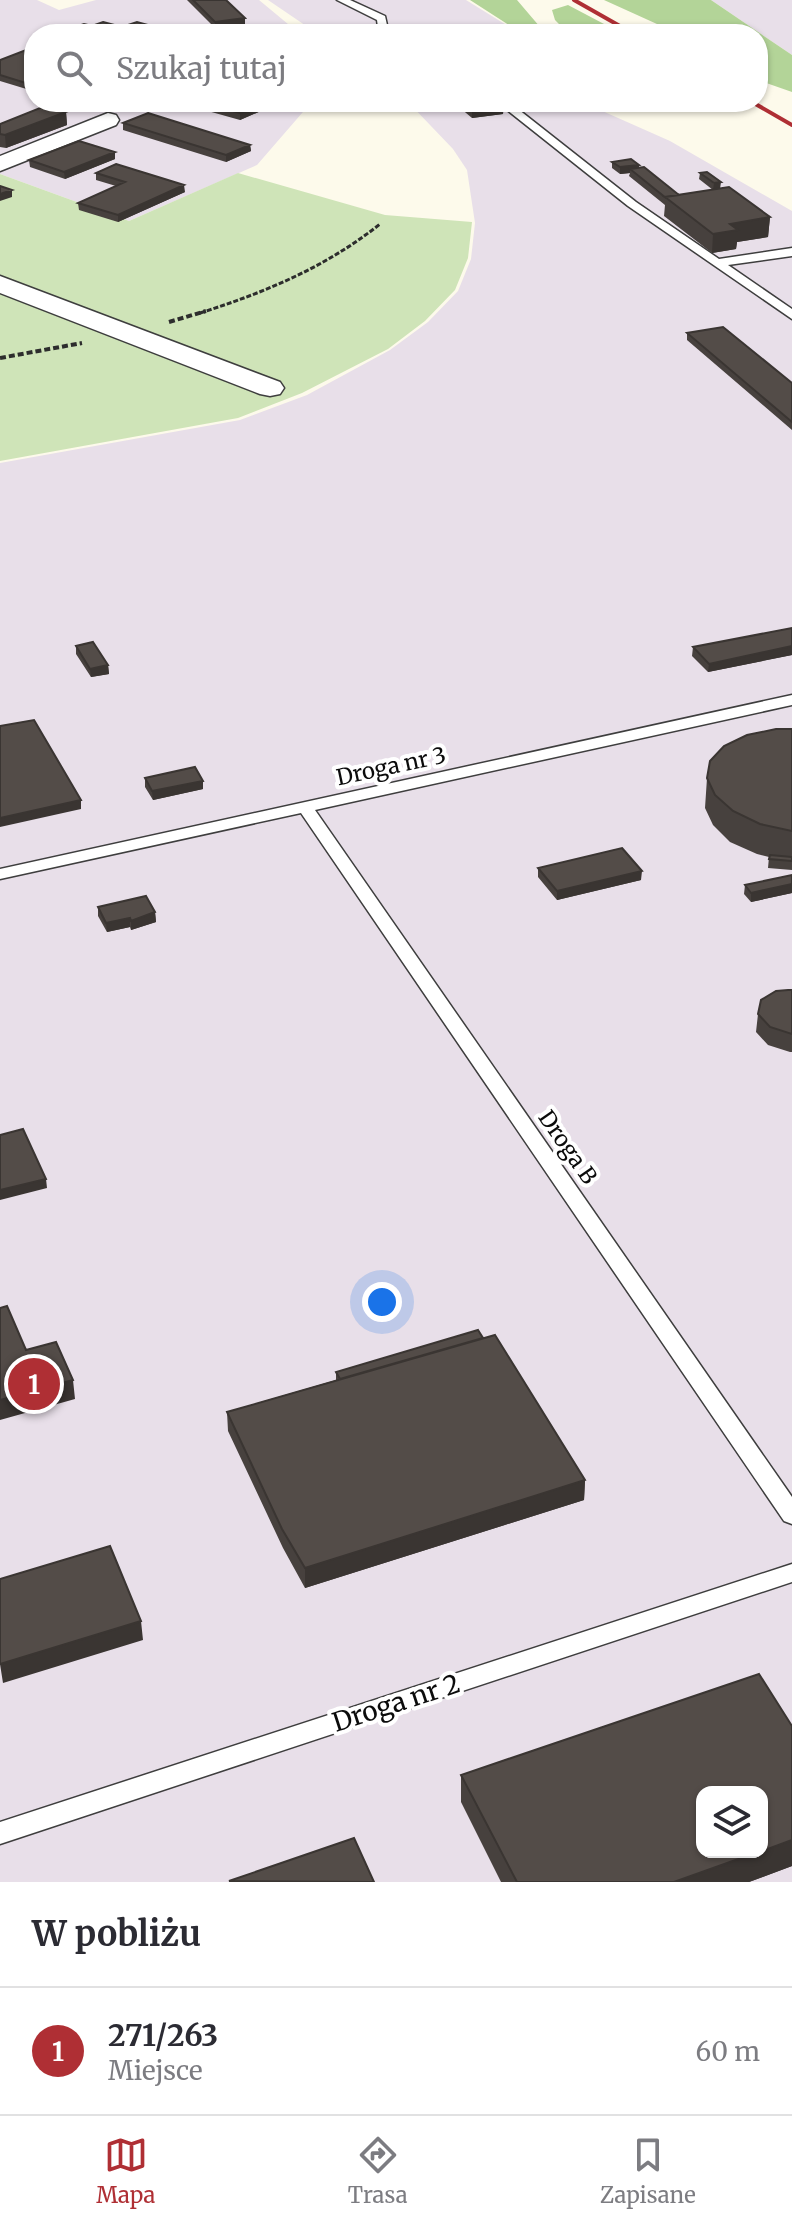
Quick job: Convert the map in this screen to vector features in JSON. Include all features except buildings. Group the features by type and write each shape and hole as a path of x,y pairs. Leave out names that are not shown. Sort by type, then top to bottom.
{"street":[{"path":"0,164 108,120"},
{"path":"0,284 270,388"}],"lane":[{"path":"342,0 382,18 383,24"},
{"path":"515,112 632,204 792,315"},
{"path":"716,263 792,252"},
{"name":"Droga nr 3","path":"0,874 792,700"},
{"name":"Droga B","path":"305,807 792,1515"},
{"name":"Droga nr 2","path":"0,1833 792,1573"}],"path":[{"path":"0,358 129,333 268,291 319,268 356,246 380,224"}],"shaded area":[{"path":"0,0 37,0 59,10 96,0 259,0 288,24 24,24 24,112 303,112 257,165 129,221 0,174"},
{"path":"268,0 466,0 505,24 303,24"},
{"path":"711,0 792,0 792,55 768,39 768,24 746,24"},
{"path":"418,112 605,112 670,141 792,211 792,1882 0,1882 0,463 240,420 307,395 390,350 428,322 458,291 471,259 475,223 467,170 453,149"}],"green space":[{"path":"470,0 517,0 537,24 507,24"},
{"path":"604,0 711,0 746,24 657,24"},
{"path":"568,5 604,24 559,24 552,10"},
{"path":"768,39 792,55 792,92 768,84"},
{"path":"238,173 385,215 472,222 468,258 455,290 425,321 388,349 302,393 238,418 0,461 0,174 129,221"}],"railway":[{"path":"574,0 616,24"},
{"path":"768,111 792,125"}],"place":[{"name":"271/263","path":"34,1384"}]}
